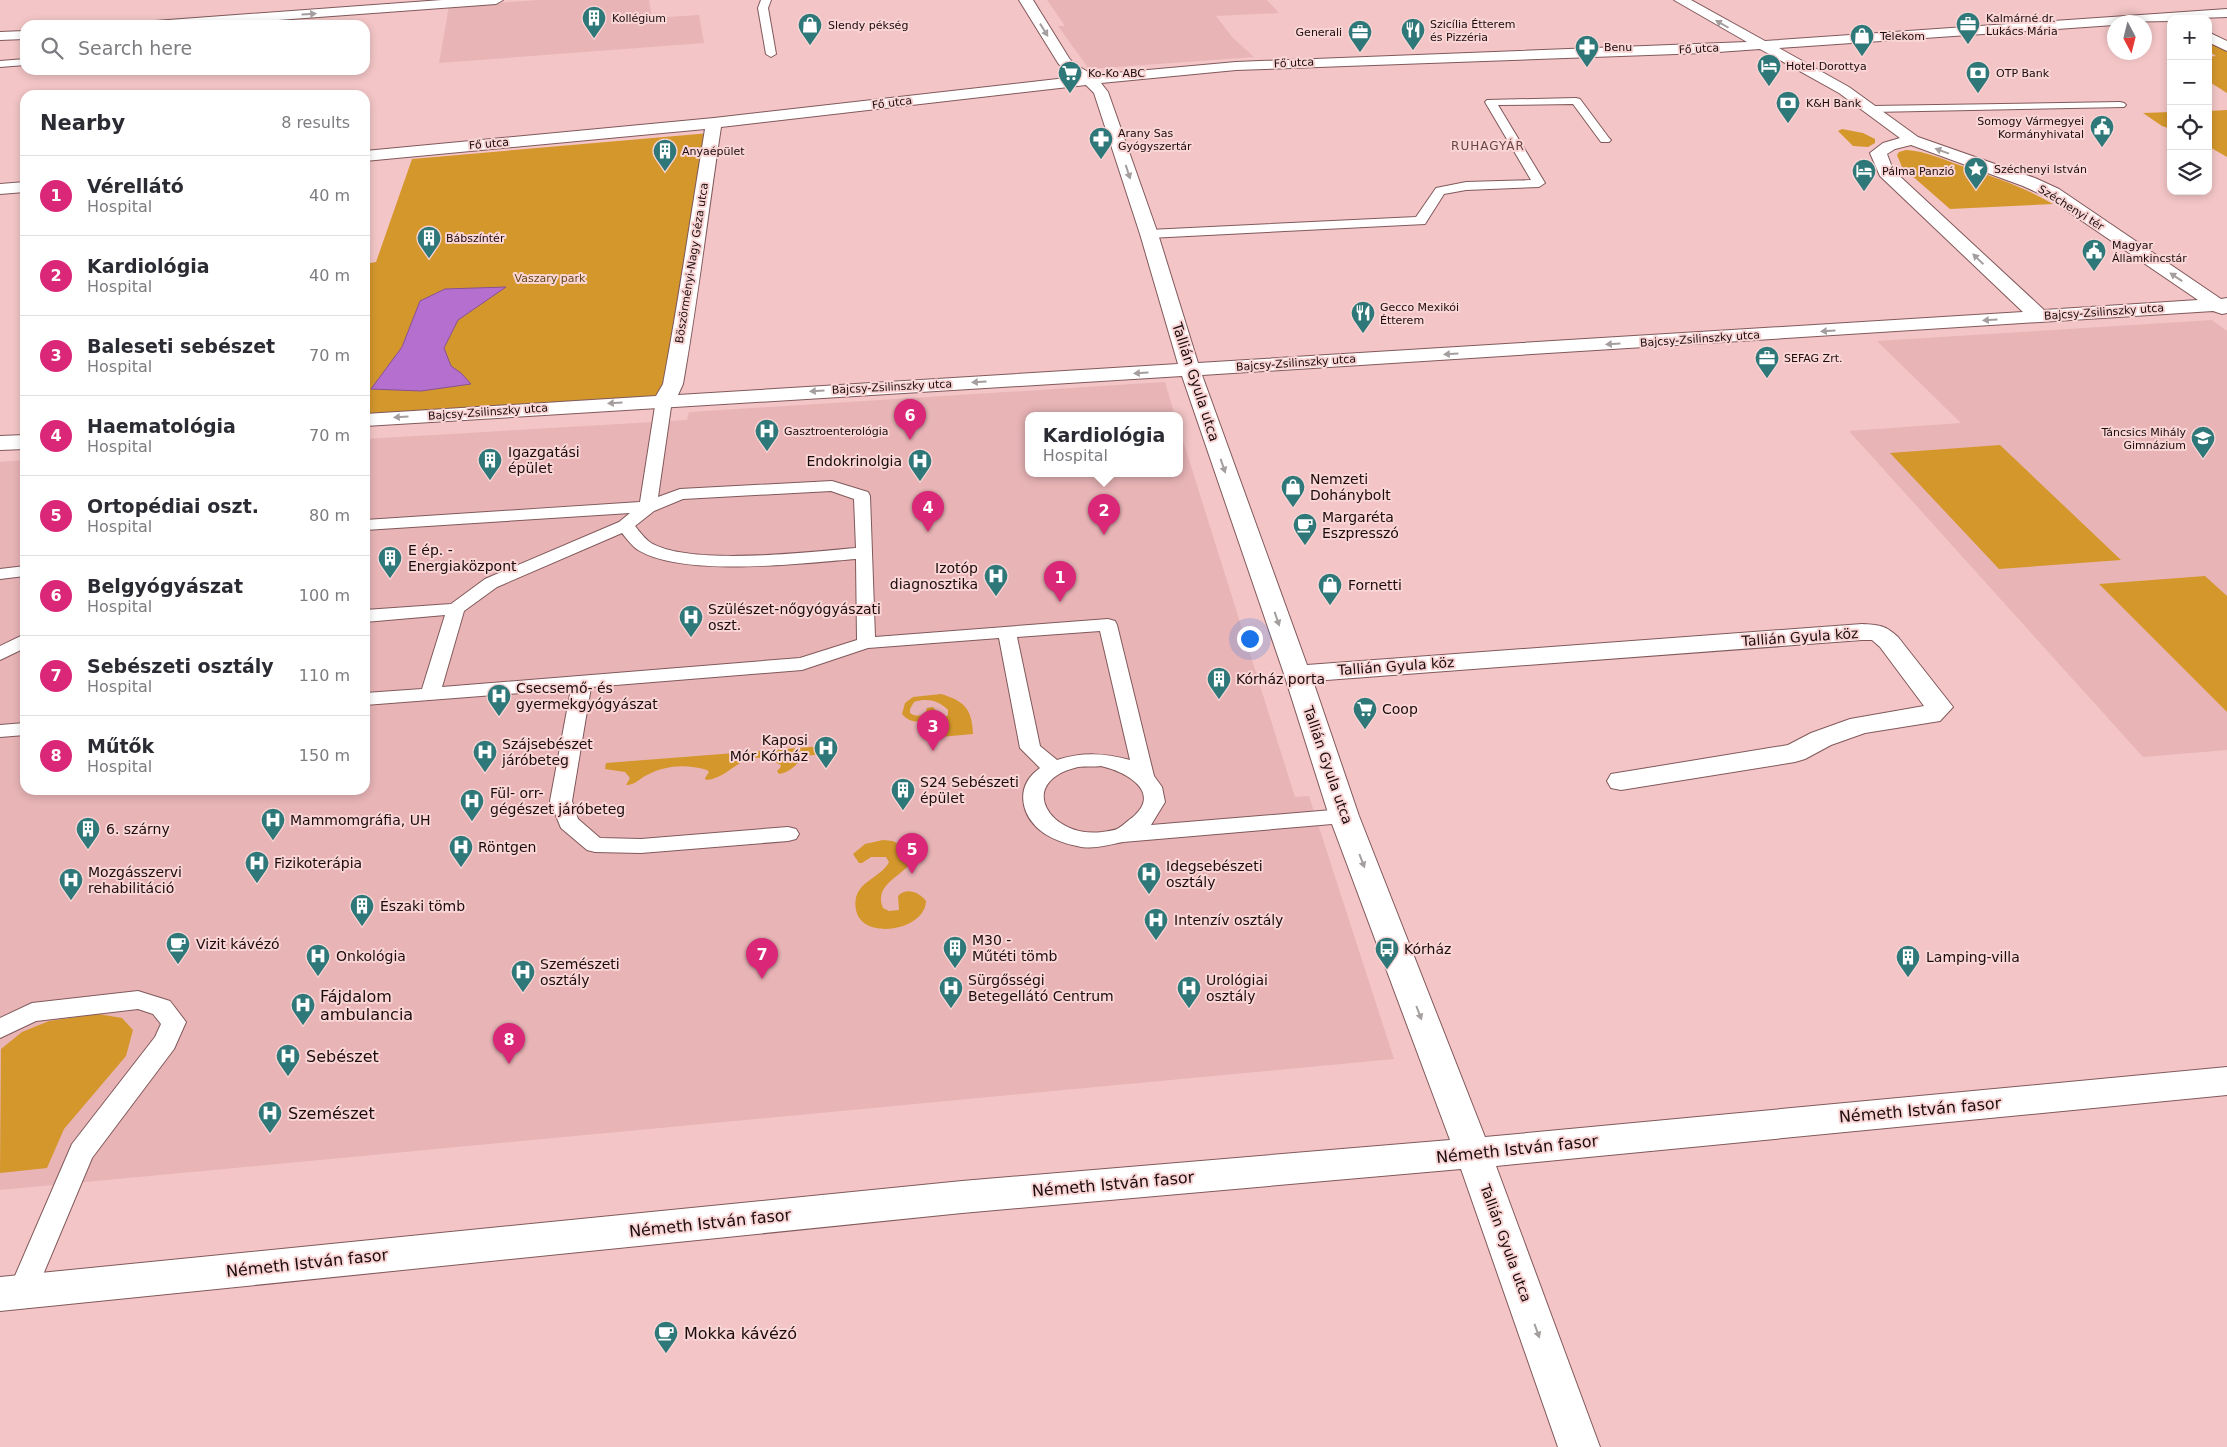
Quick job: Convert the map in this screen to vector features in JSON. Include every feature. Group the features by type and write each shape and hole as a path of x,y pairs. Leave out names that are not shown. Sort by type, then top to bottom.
{"street":[{"path":"224,20 496,0"},
{"path":"1026,0 1068,66 1090,80"},
{"name":"Széchenyi tér","path":"1681,0 1812,71 1872,109 1912,140 2029,182 2052,194 2223,307"},
{"path":"2124,6 2167,16"},
{"name":"Fő utca","path":"2206,15 2227,13"},
{"name":"Fő utca","path":"370,156 714,124 1046,84 1236,66 1764,46 2167,18"},
{"path":"0,36 20,35"},
{"path":"2212,38 2227,47"},
{"path":"1046,84 1062,78 1067,73 1068,66"},
{"name":"Tallián Gyula utca","path":"1090,80 1101,92 1149,234 1190,370 1297,674 1344,816 1473,1153 1580,1447"},
{"name":"Böszörményi-Nagy Géza utca","path":"664,400 673,384 692,277 698,222 714,124"},
{"path":"1912,140 1889,146 1878,152 1886,172 2038,316"},
{"path":"0,189 20,187"},
{"name":"Bajcsy-Zsilinszky utca","path":"370,420 2038,316 2223,307"},
{"path":"0,443 20,442"},
{"name":"Tallián Gyula köz","path":"1297,674 1862,632 1879,633 1889,642 1939,707 1930,715 1860,725 1821,739 1795,753 1621,781"},
{"name":"Németh István fasor","path":"11,1293 962,1197 1473,1153 2227,1081"}],"lane":[{"path":"766,0 763,8 771,54"},
{"path":"0,64 20,62"},
{"path":"1149,234 1420,221 1440,191 1466,186 1540,183 1491,102 1576,101 1605,140"},
{"path":"1872,109 2120,105"},
{"path":"648,507 664,400"},
{"path":"370,616 456,610 491,583 625,526 648,507 680,494 832,486 862,496 866,643"},
{"path":"370,525 648,507"},
{"path":"625,526 644,546 668,556 716,561 865,553"},
{"path":"0,574 20,572"},
{"path":"430,694 456,610"},
{"path":"370,699 802,664 866,643 1108,625 1144,776"},
{"path":"1007,632 1030,748 1053,768"},
{"path":"0,654 20,643"},
{"path":"582,682 560,801 569,823 595,845 641,846 788,834"},
{"path":"0,731 20,729"},
{"path":"1123,835 1140,826 1150,814 1155,801 1153,788 1144,776 1130,766 1111,760 1084,759 1071,761 1053,768 1039,780 1032,793 1033,808 1042,822 1058,833 1078,839 1101,840 1123,835 1344,816"},
{"path":"0,1029 32,1012 138,1000 161,1007 174,1022 165,1042 81,1152 11,1293"}],"shaded area":[{"path":"539,0 649,0 652,18 699,15 704,43 439,63 449,6"},
{"path":"1047,0 1267,0 1279,13 1216,16 1233,38 1254,57 1089,69 1058,26 1065,26"},
{"path":"506,287 458,320 444,348 451,366 471,384 421,391 371,389 402,347 420,301 445,289"},
{"path":"2212,320 2227,331 2227,750 2143,757 1849,431 1961,423 1877,341"},
{"name":"Kaposi Mór Kórház","path":"1165,382 1174,412 1025,412 1025,477 1183,477 1183,441 1295,797 1309,796 1394,1059 0,1190 0,462 20,460 20,795 370,795 370,439 687,420 689,412"}],"green space":[{"path":"2212,45 2227,45 2227,93 2212,84 2212,56 2216,56 2212,54"},
{"path":"2227,110 2227,157 2212,148 2212,111"},
{"path":"2167,112 2167,128 2162,126 2143,113"},
{"path":"1842,129 1863,133 1875,139 1875,143 1868,147 1853,146 1838,131"},
{"name":"Vaszary park","path":"710,133 664,400 370,420 370,263 376,262 412,159"},
{"path":"1906,150 1928,154 1997,178 2031,192 2053,204 1950,209 1902,167 1897,155 1899,152"},
{"path":"2000,445 2121,560 1999,569 1890,453"},
{"path":"2205,576 2227,596 2227,712 2099,584"},
{"path":"941,694 956,700 965,707 971,718 973,734 929,738 932,727 948,715 948,710 932,701 914,702 910,713 916,716 925,714 927,708 933,707 937,712 934,718 917,722 909,720 902,714 905,703 913,697"},
{"path":"824,746 824,757 809,755 791,769 779,774 777,771 781,765 768,759 757,758 739,764 716,778 706,780 705,778 709,772 707,770 676,766 661,769 634,783 626,785 630,778 625,772 605,769 606,763"},
{"path":"883,840 893,841 904,847 910,864 884,888 881,900 883,908 889,911 899,910 898,896 909,891 920,895 926,901 923,911 915,919 905,925 881,929 869,926 861,920 856,910 856,900 862,887 885,868 889,862 886,857 871,857 859,863 853,854 865,844"},
{"path":"98,1014 122,1018 133,1030 126,1056 64,1129 47,1168 0,1173 1,1049 22,1032 49,1021"}],"place":[{"name":"Kollégium","path":"594,39"},
{"name":"Kalmárné dr. Lukács Mária","path":"1968,45"},
{"name":"Slendy pékség","path":"810,46"},
{"name":"Szicília Étterem és Pizzéria","path":"1413,51"},
{"name":"Generali","path":"1360,53"},
{"name":"Telekom","path":"1862,57"},
{"name":"Benu","path":"1587,68"},
{"name":"Hotel Dorottya","path":"1769,87"},
{"name":"Ko-Ko ABC","path":"1070,94"},
{"name":"OTP Bank","path":"1978,94"},
{"name":"K&H Bank","path":"1788,124"},
{"name":"Somogy Vármegyei Kormányhivatal","path":"2102,148"},
{"name":"Arany Sas Gyógyszertár","path":"1101,160"},
{"name":"Anyaépület","path":"665,172"},
{"name":"Széchenyi István","path":"1976,190"},
{"name":"Pálma Panzió","path":"1864,192"},
{"name":"Bábszíntér","path":"429,259"},
{"name":"Magyar Államkincstár","path":"2094,272"},
{"name":"Gecco Mexikói Étterem","path":"1363,334"},
{"name":"SEFAG Zrt.","path":"1767,379"},
{"name":"Belgyógyászat","path":"910,440"},
{"name":"Gasztroenterológia","path":"767,452"},
{"name":"Táncsics Mihály Gimnázium","path":"2203,459"},
{"name":"Igazgatási épület","path":"490,481"},
{"name":"Endokrinolgia","path":"920,482"},
{"name":"Nemzeti Dohánybolt","path":"1293,508"},
{"name":"Haematológia","path":"928,532"},
{"name":"Kardiológia","path":"1104,535"},
{"name":"Margaréta Eszpresszó","path":"1305,546"},
{"name":"E ép. - Energiaközpont","path":"390,579"},
{"name":"Izotóp diagnosztika","path":"996,597"},
{"name":"Vérellátó","path":"1060,602"},
{"name":"Fornetti","path":"1330,606"},
{"name":"Szülészet-nőgyógyászati oszt.","path":"691,638"},
{"name":"Kórház porta","path":"1219,700"},
{"name":"Csecsemő- és gyermekgyógyászat","path":"499,717"},
{"name":"Coop","path":"1365,730"},
{"name":"Baleseti sebészet","path":"933,751"},
{"name":"Kaposi Mór Kórház","path":"826,769"},
{"name":"Szájsebészet járóbeteg","path":"485,773"},
{"name":"S24 Sebészeti épület","path":"903,811"},
{"name":"Fül- orr- gégészet járóbeteg","path":"472,822"},
{"name":"Mammomgráfia, UH","path":"273,841"},
{"name":"6. szárny","path":"88,850"},
{"name":"Röntgen","path":"461,868"},
{"name":"Ortopédiai oszt.","path":"912,874"},
{"name":"Fizikoterápia","path":"257,884"},
{"name":"Idegsebészeti osztály","path":"1149,895"},
{"name":"Mozgásszervi rehabilitáció","path":"71,901"},
{"name":"Északi tömb","path":"362,927"},
{"name":"Intenzív osztály","path":"1156,941"},
{"name":"Vizit kávézó","path":"178,965"},
{"name":"M30 - Műtéti tömb","path":"955,969"},
{"name":"Kórház","path":"1387,970"},
{"name":"Onkológia","path":"318,977"},
{"name":"Lamping-villa","path":"1908,978"},
{"name":"Sebészeti osztály","path":"762,979"},
{"name":"Szemészeti osztály","path":"523,993"},
{"name":"Sürgősségi Betegellátó Centrum","path":"951,1009"},
{"name":"Urológiai osztály","path":"1189,1009"},
{"name":"Fájdalom ambulancia","path":"303,1026"},
{"name":"Műtők","path":"509,1064"},
{"name":"Sebészet","path":"288,1077"},
{"name":"Szemészet","path":"270,1134"},
{"name":"Mokka kávézó","path":"666,1354"}],"district":[{"name":"RUHAGYÁR","path":"1488,146"}]}
